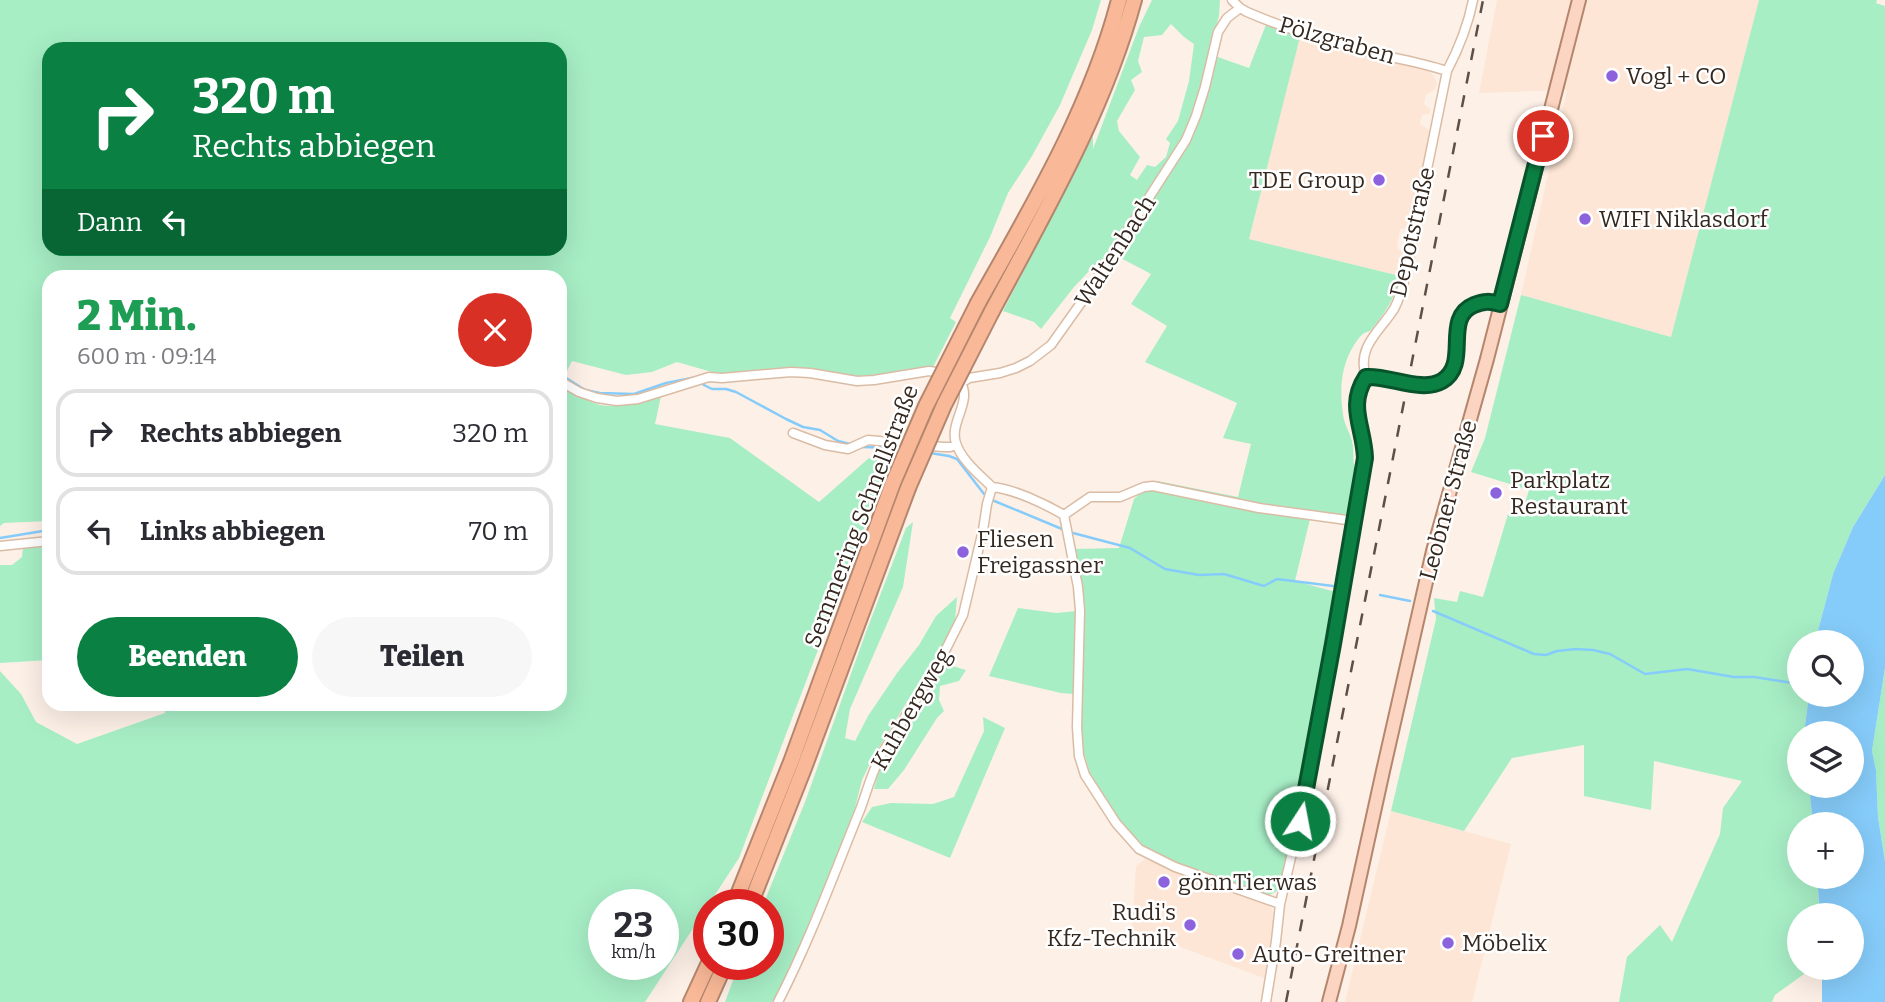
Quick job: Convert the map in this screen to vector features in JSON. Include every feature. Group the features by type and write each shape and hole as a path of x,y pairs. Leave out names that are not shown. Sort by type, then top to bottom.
{"highway":[{"name":"Semmering Schnellstraße","path":"740,889 791,762 894,483 926,406 978,303 1057,159 1091,83 1119,0"},
{"name":"Semmering Schnellstraße","path":"756,889 908,488 944,405 1069,166 1104,87 1135,0"},
{"path":"691,1002 701,980"},
{"path":"708,1002 718,980"}],"main road":[{"name":"Leobner Straße","path":"1329,1002 1355,901 1433,551 1579,0"}],"street":[{"name":"Pölzgraben","path":"1232,0 1240,8 1324,40 1447,71"},
{"name":"Depotstraße","path":"1266,1002 1280,904 1305,798 1365,458 1355,405 1359,387 1366,377 1362,366 1368,345 1396,304 1406,273 1447,71 1461,45 1473,0"},
{"name":"Waltenbach","path":"961,383 969,378 1000,373 1023,364 1041,353 1060,333 1186,140 1205,88 1218,32 1227,18 1240,8"},
{"path":"1366,377 1377,376 1430,385 1441,382 1448,376 1454,364 1459,317 1465,309 1488,300 1500,304"},
{"path":"567,385 597,398 617,401 638,399 709,377 791,372 857,381 916,372 937,372 961,383 965,395 956,429 956,445 968,462 992,487 1002,488 1064,515"},
{"path":"793,433 825,445 848,449 868,440 943,447 956,445"},
{"path":"1064,515 1090,497 1120,497 1153,486 1259,508 1354,522"},
{"name":"Kuhbergweg","path":"778,1002 808,938 862,804 873,769 939,663 963,615 992,487"},
{"path":"1064,515 1080,611 1077,735 1079,756 1085,775 1116,823 1139,849 1175,867 1280,904"},
{"path":"0,546 42,542"}],"shaded area":[{"path":"1497,0 1759,0 1671,337 1521,295 1567,90 1479,93"},
{"path":"1300,37 1425,68 1434,76 1437,84 1435,89 1426,95 1424,104 1431,110 1429,114 1422,115 1420,124 1428,129 1430,135 1413,222 1408,228 1400,229 1397,247 1403,253 1400,276 1249,239"},
{"path":"1391,811 1511,844 1472,1002 1345,1002"},
{"path":"1145,859 1268,905 1272,909 1273,925 1264,978 1132,929 1136,866"}],"green space":[{"path":"0,0 1101,0 1092,30 1060,105 1008,193 990,237 950,318 956,322 933,367 857,378 793,369 722,375 677,362 652,372 626,375 572,361 567,371 567,270 42,270 42,521 4,523 0,526"},
{"path":"1152,0 1220,0 1219,16 1191,121 1167,168 1110,257 1094,266 1041,329 1034,322 1003,311 1093,136 1093,149 1139,27","holes":["1171,24 1194,44 1189,81 1178,121 1166,139 1170,143 1166,157 1155,167 1147,165 1137,180 1130,175 1140,157 1119,131 1117,121 1135,90 1131,80 1142,72 1138,61 1144,37 1162,35"]},
{"path":"1759,0 1877,0 1876,3 1885,6 1885,475 1853,527 1833,574 1818,630 1787,630 1787,707 1807,707 1806,721 1787,721 1787,798 1810,798 1812,812 1787,812 1787,889 1818,889 1819,903 1787,903 1787,980 1796,980 1775,995 1772,1002 1619,1002 1627,957 1660,925 1672,942 1720,834 1723,808 1742,781 1654,761 1651,810 1584,796 1584,745 1512,758 1464,831 1391,811 1436,619 1434,598 1457,602 1460,591 1483,597 1508,514 1521,516 1529,490 1471,472 1485,438 1521,295 1671,337"},
{"path":"1267,22 1300,37 1249,239 1400,276 1389,305 1370,331 1362,334 1354,345 1343,372 1342,410 1352,441 1357,472 1351,512 1344,515 1268,506 1158,483 1157,481 1238,497 1251,444 1223,438 1237,403 1145,362 1167,326 1131,304 1151,274 1115,255 1170,173 1195,130 1215,56 1249,68"},
{"path":"567,389 590,401 608,406 631,404 661,396 655,424 730,438 819,502 869,458 889,463 739,858 719,889 693,889 693,928 679,950 679,889 588,889 588,980 659,980 645,1002 0,1002 0,671 21,694 36,722 77,744 165,711 567,711"},
{"path":"1152,489 1310,519 1295,581 1336,592 1311,740 1280,887 1265,896 1180,865 1143,847 1132,837 1099,792 1081,743 1084,610 1075,549 1119,548 1134,499 1143,491"},
{"path":"913,522 903,587 850,709 845,738 855,741 868,716 919,645 936,616 957,597 955,621 936,661 913,692 862,780 853,816 806,936 774,1002 725,1002 733,980 784,980 784,889 770,889 805,802 906,528"},
{"path":"42,545 42,660 0,663 0,565 12,565 22,557 23,548"},
{"path":"1018,608 1056,613 1077,611 1073,694 989,676"},
{"path":"946,664 966,670 959,681 940,686 939,700 944,711 888,789 874,789 880,767"},
{"path":"1885,668 1885,861 1872,751"},
{"path":"983,717 1005,728 950,858 862,822 872,807 891,803 933,804 954,797 984,731"}],"water":[{"path":"1885,475 1885,668 1872,751 1885,861 1885,1002 1822,1002 1822,980 1864,980 1864,903 1819,903 1818,889 1864,889 1864,812 1812,812 1810,798 1864,798 1864,721 1806,721 1807,707 1864,707 1864,630 1818,630 1833,574 1853,527"}],"waterway":[{"path":"567,378 585,390 634,394 692,378"},
{"path":"700,383 712,389 736,392 803,427 820,430 838,441 850,444"},
{"path":"861,447 903,448"},
{"path":"930,453 957,459 984,494"},
{"path":"992,500 1062,529"},
{"path":"0,538 42,531"},
{"path":"1073,533 1130,548 1165,569 1199,575 1224,574 1264,586 1277,579 1333,586"},
{"path":"1380,595 1410,601"},
{"path":"1433,611 1534,654 1546,655 1576,649 1593,650 1610,654 1645,674 1687,669 1787,682"}],"railway":[{"path":"1286,1002 1483,0"}],"place":[{"name":"Vogl + CO","path":"1612,76"},
{"name":"TDE Group","path":"1379,180"},
{"name":"WIFI Niklasdorf","path":"1585,219"},
{"name":"Parkplatz Restaurant","path":"1496,493"},
{"name":"Fliesen Freigassner","path":"963,552"},
{"name":"gönnTierwas","path":"1164,882"},
{"name":"Rudi's Kfz-Technik","path":"1190,925"},
{"name":"Möbelix","path":"1448,943"},
{"name":"Auto-Greitner","path":"1238,954"}],"route":[{"path":"1300,821 1365,458 1355,405 1359,387 1366,377 1377,376 1430,385 1441,382 1448,376 1457,350 1459,317 1465,309 1488,300 1500,304 1543,136"}]}
